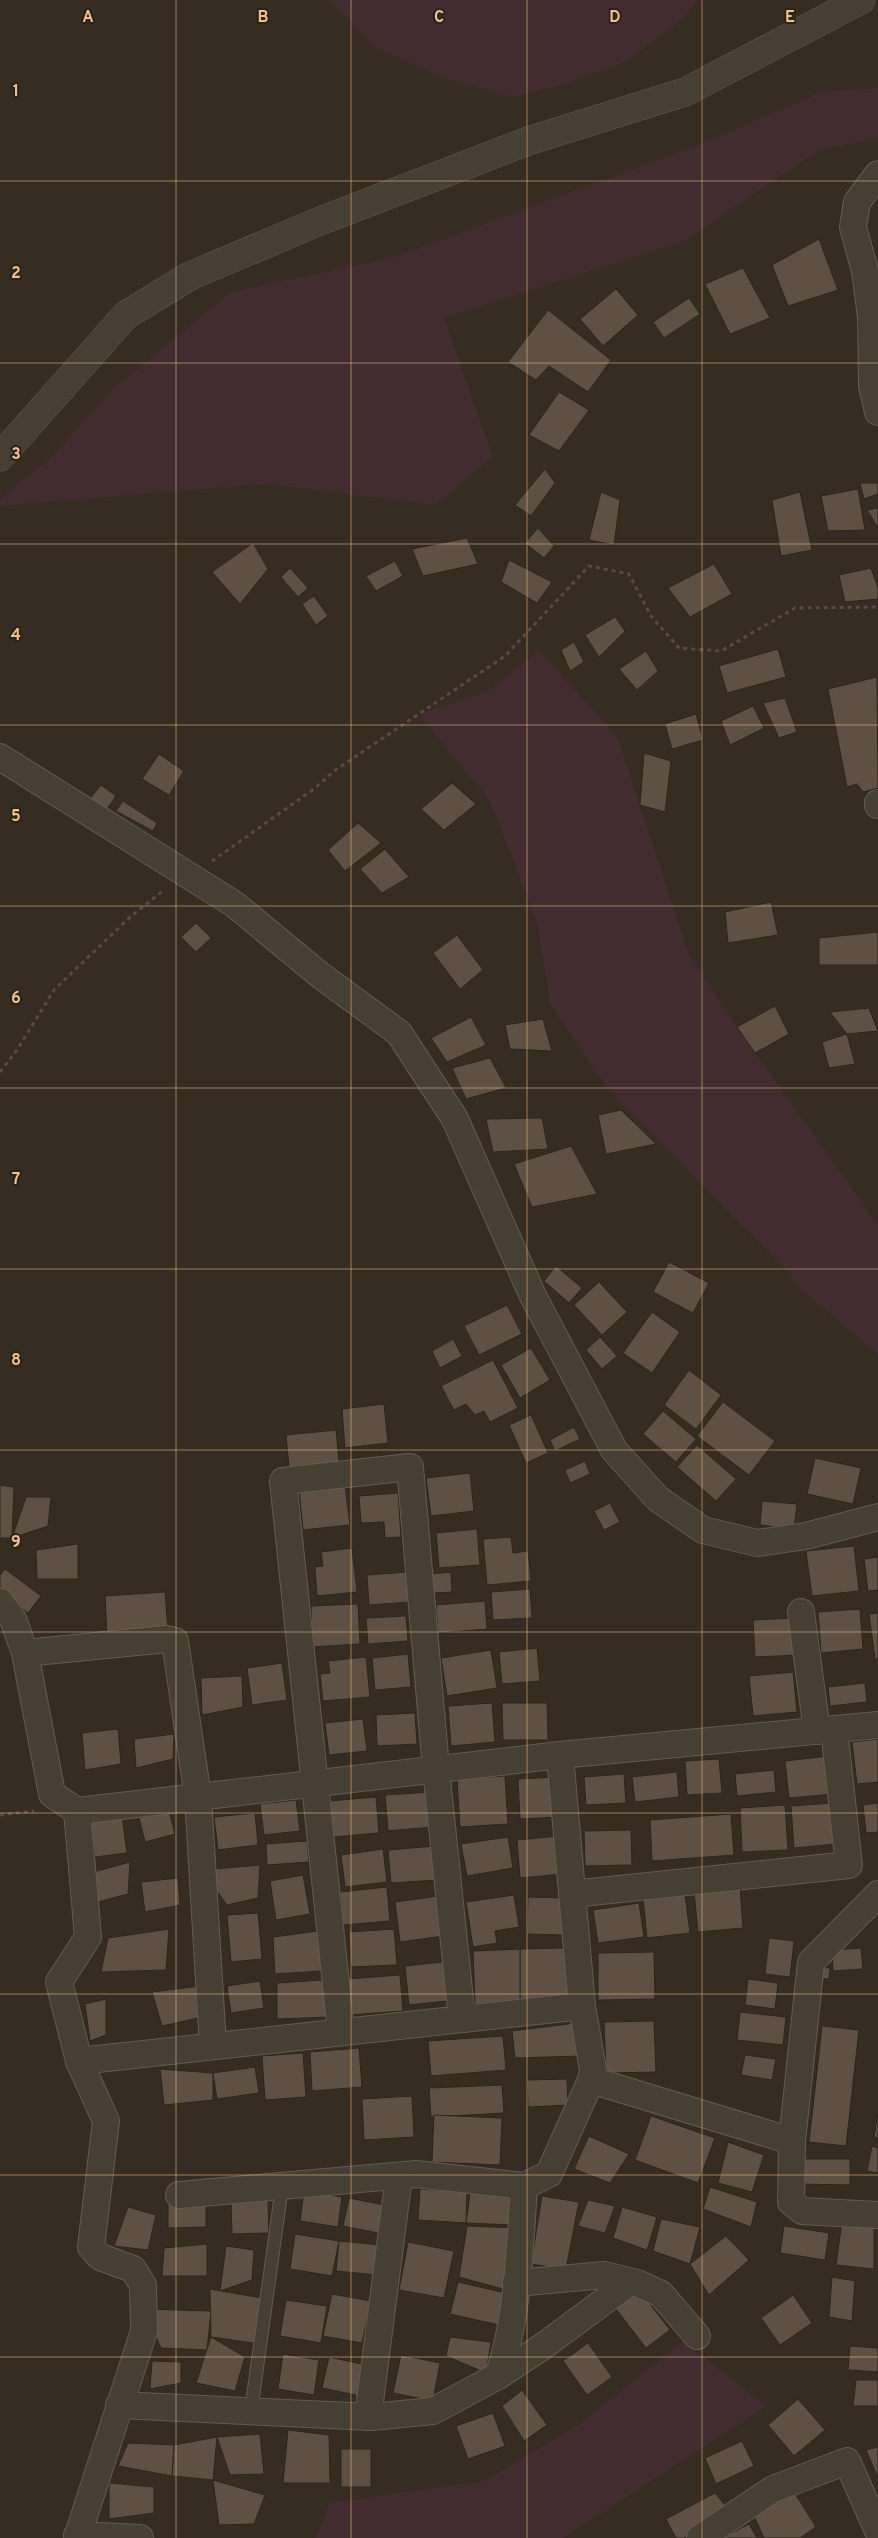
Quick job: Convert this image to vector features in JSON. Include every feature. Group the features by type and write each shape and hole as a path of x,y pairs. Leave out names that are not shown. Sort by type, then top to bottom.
{"street":[{"path":"0,457 126,315 190,276 320,220 528,141 685,92 861,0"},
{"path":"878,174 857,202 853,227 865,271 871,317 872,386 878,412"},
{"path":"0,758 234,904 320,975 399,1033 455,1119 532,1294 614,1450 658,1500 703,1530 757,1543 806,1536 878,1518"},
{"path":"341,2032 283,1481 410,1467 436,1769 462,2019"},
{"path":"0,1602 13,1619 25,1653 52,1794 77,1811 560,1755 878,1725"},
{"path":"572,1894 849,1865 802,1612"},
{"path":"25,1653 167,1639 174,1641 198,1797 213,2046"},
{"path":"179,2195 416,2174 524,2186 549,2174 591,2080 593,2070 582,2006 560,1755"},
{"path":"77,1811 88,1937 58,1982 80,2061 106,2121 91,2247 100,2257 133,2269 143,2286 144,2331 77,2536 140,2538"},
{"path":"878,1894 811,1962 792,2140 790,2202 793,2207 802,2211 878,2215"},
{"path":"80,2061 582,2006"},
{"path":"591,2080 792,2140"},
{"path":"368,2417 399,2176"},
{"path":"498,2376 504,2359 516,2284 524,2186"},
{"path":"516,2284 604,2275 630,2282 661,2294 697,2336"},
{"path":"119,2405 368,2417 433,2412 498,2376 542,2347 630,2282"},
{"path":"700,2538 773,2489 847,2461 878,2531"}],"lane":[{"path":"251,2412 282,2187"}],"path":[{"path":"0,1072 17,1050 54,990 130,917 163,891 214,860 314,789 334,771 505,656 589,566 629,574 651,616 679,648 721,650 795,608 878,607"}],"shaded area":[{"path":"329,0 698,0 682,20 628,61 565,84 513,97 446,79 376,48"},
{"path":"878,88 878,139 821,149 685,241 444,318 493,457 436,505 265,484 0,506 0,499 51,457 114,388 231,292 392,258 706,142 823,91"},
{"path":"539,650 618,738 690,957 737,1027 878,1225 878,1354 800,1289 787,1271 608,1089 551,1006 536,919 490,802 419,714 490,690"},
{"path":"683,2341 767,2406 563,2538 316,2538 329,2503 484,2481 578,2425"}],"building":[{"path":"819,239 838,290 788,306 772,265"},
{"path":"743,268 770,318 730,334 705,284"},
{"path":"616,289 638,315 603,346 580,319"},
{"path":"689,298 700,314 664,338 653,322"},
{"path":"548,310 611,360 588,392 549,366 536,380 508,362"},
{"path":"559,392 589,410 559,451 529,435"},
{"path":"545,469 555,483 531,516 515,505"},
{"path":"860,483 878,483 878,494 864,499"},
{"path":"858,489 865,530 828,531 821,496"},
{"path":"601,492 620,500 614,545 589,540"},
{"path":"800,492 812,550 781,556 772,500"},
{"path":"878,508 878,526 877,526 867,510"},
{"path":"538,528 554,546 544,558 525,543"},
{"path":"467,538 478,564 423,576 412,549"},
{"path":"253,543 268,569 240,604 212,572"},
{"path":"509,560 552,582 537,603 501,582"},
{"path":"395,561 403,576 376,591 366,576"},
{"path":"714,564 732,594 690,617 668,588"},
{"path":"290,568 308,588 298,597 281,577"},
{"path":"871,568 878,588 878,599 845,602 839,575"},
{"path":"314,596 328,616 316,625 302,604"},
{"path":"615,617 625,631 599,657 585,635"},
{"path":"574,642 584,662 570,671 561,650"},
{"path":"778,649 786,677 727,693 719,666"},
{"path":"646,651 658,671 637,690 619,669"},
{"path":"877,677 878,788 863,792 857,784 847,787 828,689"},
{"path":"785,698 797,732 779,738 763,703"},
{"path":"753,706 764,728 730,745 721,721"},
{"path":"696,714 703,740 672,749 665,724"},
{"path":"644,753 671,761 665,812 640,805"},
{"path":"159,754 184,771 169,795 142,779"},
{"path":"452,783 476,804 444,830 421,809"},
{"path":"101,785 116,796 105,812 89,800"},
{"path":"123,801 157,823 153,831 116,811"},
{"path":"358,823 381,843 345,871 328,850"},
{"path":"385,849 409,877 382,893 360,869"},
{"path":"771,902 778,935 728,943 725,912"},
{"path":"196,923 211,938 196,952 181,937"},
{"path":"878,932 878,965 819,965 819,938"},
{"path":"457,935 483,970 460,989 433,953"},
{"path":"775,1006 789,1034 755,1053 737,1027"},
{"path":"869,1008 878,1031 847,1034 830,1012"},
{"path":"471,1017 486,1045 447,1062 431,1038"},
{"path":"543,1019 552,1051 510,1049 505,1025"},
{"path":"847,1034 855,1064 829,1068 822,1042"},
{"path":"490,1058 506,1088 466,1099 452,1068"},
{"path":"621,1110 656,1144 606,1154 598,1115"},
{"path":"542,1118 548,1149 493,1152 486,1119"},
{"path":"571,1146 597,1194 532,1207 514,1164"},
{"path":"669,1262 709,1283 693,1313 653,1292"},
{"path":"556,1266 582,1288 569,1303 544,1281"},
{"path":"599,1282 627,1312 602,1335 574,1305"},
{"path":"507,1305 522,1334 479,1355 464,1326"},
{"path":"652,1312 680,1332 652,1373 623,1353"},
{"path":"600,1337 617,1356 602,1369 586,1350"},
{"path":"453,1339 462,1356 440,1368 432,1351"},
{"path":"531,1348 550,1380 520,1398 501,1365"},
{"path":"493,1360 518,1408 490,1422 484,1411 475,1415 466,1404 454,1410 441,1386"},
{"path":"689,1370 721,1395 696,1429 664,1405"},
{"path":"723,1402 775,1441 749,1475 697,1436"},
{"path":"384,1404 388,1443 345,1448 342,1409"},
{"path":"663,1411 696,1439 676,1462 643,1434"},
{"path":"531,1415 548,1453 526,1463 509,1425"},
{"path":"574,1427 580,1439 555,1451 550,1440"},
{"path":"336,1430 339,1462 289,1467 286,1435"},
{"path":"697,1445 736,1479 716,1501 677,1467"},
{"path":"815,1458 861,1468 853,1504 807,1494"},
{"path":"585,1461 590,1474 570,1483 565,1470"},
{"path":"470,1473 474,1511 431,1516 426,1478"},
{"path":"0,1485 14,1487 12,1538 0,1538"},
{"path":"345,1485 350,1525 303,1530 299,1491"},
{"path":"398,1493 401,1537 385,1538 384,1522 361,1523 359,1496"},
{"path":"26,1497 51,1497 48,1526 12,1538"},
{"path":"762,1501 797,1504 794,1529 760,1525"},
{"path":"610,1503 620,1522 604,1530 594,1511"},
{"path":"477,1529 480,1565 439,1568 436,1533"},
{"path":"511,1537 513,1553 528,1551 531,1581 487,1585 483,1539"},
{"path":"78,1544 78,1579 37,1579 36,1550"},
{"path":"854,1546 859,1591 812,1596 806,1551"},
{"path":"352,1548 357,1592 317,1596 315,1567 323,1566 321,1552"},
{"path":"878,1557 878,1590 868,1591 864,1559"},
{"path":"5,1569 41,1596 28,1613 0,1591 0,1575"},
{"path":"408,1572 410,1602 369,1605 367,1575"},
{"path":"451,1572 452,1592 432,1593 431,1574"},
{"path":"530,1589 532,1618 493,1620 491,1592"},
{"path":"165,1592 168,1631 107,1635 105,1596"},
{"path":"485,1601 487,1629 438,1633 436,1605"},
{"path":"358,1604 360,1644 312,1647 311,1606"},
{"path":"860,1609 863,1649 821,1653 818,1612"},
{"path":"878,1613 878,1659 875,1659 869,1614"},
{"path":"406,1616 408,1641 368,1644 366,1618"},
{"path":"796,1618 798,1655 755,1657 753,1620"},
{"path":"537,1648 540,1681 502,1684 499,1652"},
{"path":"491,1650 497,1688 447,1696 441,1658"},
{"path":"408,1654 411,1687 375,1690 372,1658"},
{"path":"366,1657 370,1697 323,1701 320,1674 330,1673 328,1661"},
{"path":"282,1663 287,1700 252,1705 247,1668"},
{"path":"793,1672 797,1712 753,1716 749,1676"},
{"path":"242,1676 243,1707 202,1715 201,1678"},
{"path":"865,1683 867,1702 830,1706 828,1687"},
{"path":"492,1703 495,1742 451,1746 448,1706"},
{"path":"502,1703 547,1703 548,1740 503,1740"},
{"path":"415,1713 417,1744 377,1746 376,1715"},
{"path":"363,1719 367,1751 329,1755 325,1723"},
{"path":"118,1729 121,1764 85,1770 82,1733"},
{"path":"174,1734 173,1759 136,1768 134,1739"},
{"path":"878,1739 878,1782 857,1784 852,1742"},
{"path":"829,1756 833,1794 789,1798 785,1761"},
{"path":"719,1759 722,1793 687,1795 685,1761"},
{"path":"774,1770 776,1792 737,1796 735,1774"},
{"path":"677,1772 679,1797 635,1802 632,1777"},
{"path":"624,1774 626,1803 586,1805 584,1777"},
{"path":"505,1776 508,1824 460,1827 457,1779"},
{"path":"557,1777 559,1817 520,1819 518,1779"},
{"path":"430,1792 432,1827 388,1831 385,1795"},
{"path":"376,1797 379,1833 333,1837 330,1801"},
{"path":"296,1800 300,1831 264,1835 260,1804"},
{"path":"833,1803 837,1844 794,1848 791,1806"},
{"path":"878,1803 878,1832 866,1833 863,1805"},
{"path":"785,1805 788,1850 742,1852 740,1808"},
{"path":"169,1811 175,1834 145,1842 139,1818"},
{"path":"255,1813 258,1845 218,1850 214,1817"},
{"path":"731,1814 734,1855 652,1861 650,1820"},
{"path":"122,1815 127,1853 95,1857 90,1820"},
{"path":"631,1830 632,1865 585,1866 584,1831"},
{"path":"559,1836 563,1874 520,1878 517,1840"},
{"path":"508,1837 513,1868 467,1876 461,1844"},
{"path":"307,1841 309,1862 267,1865 266,1844"},
{"path":"435,1846 438,1880 391,1883 388,1850"},
{"path":"383,1849 387,1882 345,1887 341,1855"},
{"path":"130,1862 128,1894 98,1902 90,1873"},
{"path":"260,1865 258,1898 227,1905 202,1870"},
{"path":"303,1875 310,1914 276,1920 270,1881"},
{"path":"178,1878 180,1905 145,1912 141,1882"},
{"path":"387,1887 390,1921 343,1925 340,1892"},
{"path":"740,1887 743,1928 698,1932 694,1891"},
{"path":"685,1894 690,1933 647,1938 643,1898"},
{"path":"446,1895 451,1935 400,1942 395,1902"},
{"path":"514,1895 519,1927 495,1931 497,1943 473,1947 466,1902"},
{"path":"528,1897 564,1898 563,1935 527,1934"},
{"path":"639,1903 644,1937 598,1943 593,1910"},
{"path":"258,1913 262,1959 231,1962 227,1915"},
{"path":"169,1929 166,1970 101,1972 108,1938"},
{"path":"394,1929 397,1965 351,1967 349,1932"},
{"path":"318,1931 322,1971 275,1974 273,1937"},
{"path":"769,1938 794,1941 790,1977 765,1974"},
{"path":"567,1948 568,1998 520,1999 520,1949"},
{"path":"861,1948 863,1969 833,1971 832,1950"},
{"path":"520,1949 520,1999 523,2002 475,2004 473,1951"},
{"path":"654,1952 655,1999 598,2000 598,1953"},
{"path":"452,1961 456,2000 409,2005 405,1966"},
{"path":"812,1967 830,1968 829,1979 812,1978"},
{"path":"400,1975 403,2011 349,2015 347,1979"},
{"path":"748,1979 778,1983 775,2009 745,2005"},
{"path":"322,1980 328,2017 277,2019 277,1983"},
{"path":"260,1981 264,2008 231,2013 227,1986"},
{"path":"209,1985 198,2018 162,2026 152,1992"},
{"path":"106,1999 106,2035 90,2041 85,2004"},
{"path":"740,2012 786,2017 783,2045 737,2040"},
{"path":"654,2021 656,2072 606,2073 604,2022"},
{"path":"576,2023 582,2056 515,2058 512,2031"},
{"path":"822,2026 859,2030 846,2146 809,2142"},
{"path":"503,2036 506,2070 431,2076 428,2041"},
{"path":"359,2048 362,2087 312,2091 310,2052"},
{"path":"303,2053 306,2097 265,2100 262,2056"},
{"path":"745,2055 776,2059 772,2080 741,2075"},
{"path":"255,2067 259,2093 217,2099 213,2073"},
{"path":"160,2069 213,2073 213,2100 164,2105"},
{"path":"567,2079 568,2105 528,2107 527,2080"},
{"path":"502,2085 504,2113 431,2117 429,2088"},
{"path":"412,2096 414,2137 364,2140 362,2099"},
{"path":"878,2113 878,2138 874,2137"},
{"path":"434,2115 502,2118 500,2165 432,2162"},
{"path":"651,2116 715,2138 698,2183 635,2160"},
{"path":"589,2136 629,2154 610,2183 574,2169"},
{"path":"728,2142 764,2155 752,2192 718,2183"},
{"path":"872,2146 878,2148 878,2173 867,2171"},
{"path":"801,2159 850,2159 850,2185 801,2184"},
{"path":"471,2187 516,2192 513,2225 466,2223"},
{"path":"710,2187 757,2202 751,2227 703,2209"},
{"path":"420,2189 467,2192 466,2223 418,2220"},
{"path":"304,2191 342,2197 338,2227 300,2221"},
{"path":"542,2196 579,2202 566,2269 531,2264"},
{"path":"168,2198 206,2198 206,2227 168,2228"},
{"path":"349,2198 384,2205 378,2233 343,2226"},
{"path":"268,2200 269,2233 232,2234 231,2201"},
{"path":"588,2200 615,2206 605,2233 578,2226"},
{"path":"128,2207 156,2215 148,2250 114,2246"},
{"path":"622,2207 657,2217 647,2250 613,2238"},
{"path":"661,2219 700,2227 690,2264 653,2251"},
{"path":"842,2221 874,2224 874,2269 836,2265"},
{"path":"467,2226 517,2228 510,2291 459,2277"},
{"path":"784,2226 829,2233 825,2260 780,2253"},
{"path":"295,2234 339,2241 332,2276 290,2269"},
{"path":"726,2236 749,2260 709,2295 690,2264"},
{"path":"339,2241 381,2245 378,2275 336,2271"},
{"path":"408,2242 454,2251 444,2298 399,2290"},
{"path":"207,2244 207,2276 162,2276 164,2248"},
{"path":"226,2246 254,2250 252,2280 220,2291"},
{"path":"832,2277 855,2281 852,2321 829,2317"},
{"path":"458,2282 506,2293 499,2325 450,2314"},
{"path":"210,2289 267,2299 260,2344 211,2337"},
{"path":"640,2291 670,2330 646,2348 616,2309"},
{"path":"332,2294 371,2301 362,2343 323,2336"},
{"path":"793,2295 812,2323 780,2345 761,2318"},
{"path":"286,2300 327,2306 321,2343 280,2336"},
{"path":"144,2309 211,2311 207,2350 161,2348"},
{"path":"211,2337 245,2357 235,2391 196,2383"},
{"path":"450,2337 491,2342 486,2373 446,2356"},
{"path":"588,2343 612,2377 587,2395 563,2361"},
{"path":"850,2346 878,2348 878,2372 848,2370"},
{"path":"283,2354 319,2360 314,2395 278,2389"},
{"path":"401,2355 440,2363 433,2401 393,2393"},
{"path":"329,2357 366,2365 360,2396 322,2388"},
{"path":"152,2361 181,2362 181,2383 150,2389"},
{"path":"856,2380 878,2380 878,2406 853,2406"},
{"path":"522,2390 547,2425 524,2441 502,2406"},
{"path":"798,2399 825,2430 794,2456 768,2425"},
{"path":"493,2413 505,2446 468,2459 456,2426"},
{"path":"288,2430 329,2435 330,2483 283,2483"},
{"path":"260,2434 264,2474 230,2475 217,2437"},
{"path":"217,2437 213,2480 172,2476 174,2445"},
{"path":"742,2441 754,2466 716,2484 705,2458"},
{"path":"128,2443 174,2445 172,2476 118,2466"},
{"path":"878,2447 878,2478 866,2450"},
{"path":"341,2449 371,2449 371,2487 341,2487"},
{"path":"213,2480 265,2495 254,2524 219,2525"},
{"path":"109,2483 154,2487 154,2513 109,2519"},
{"path":"794,2492 816,2527 800,2538 764,2538 754,2516"},
{"path":"715,2493 728,2509 684,2538 676,2538 666,2519"},
{"path":"749,2524 757,2538 723,2538"}]}
